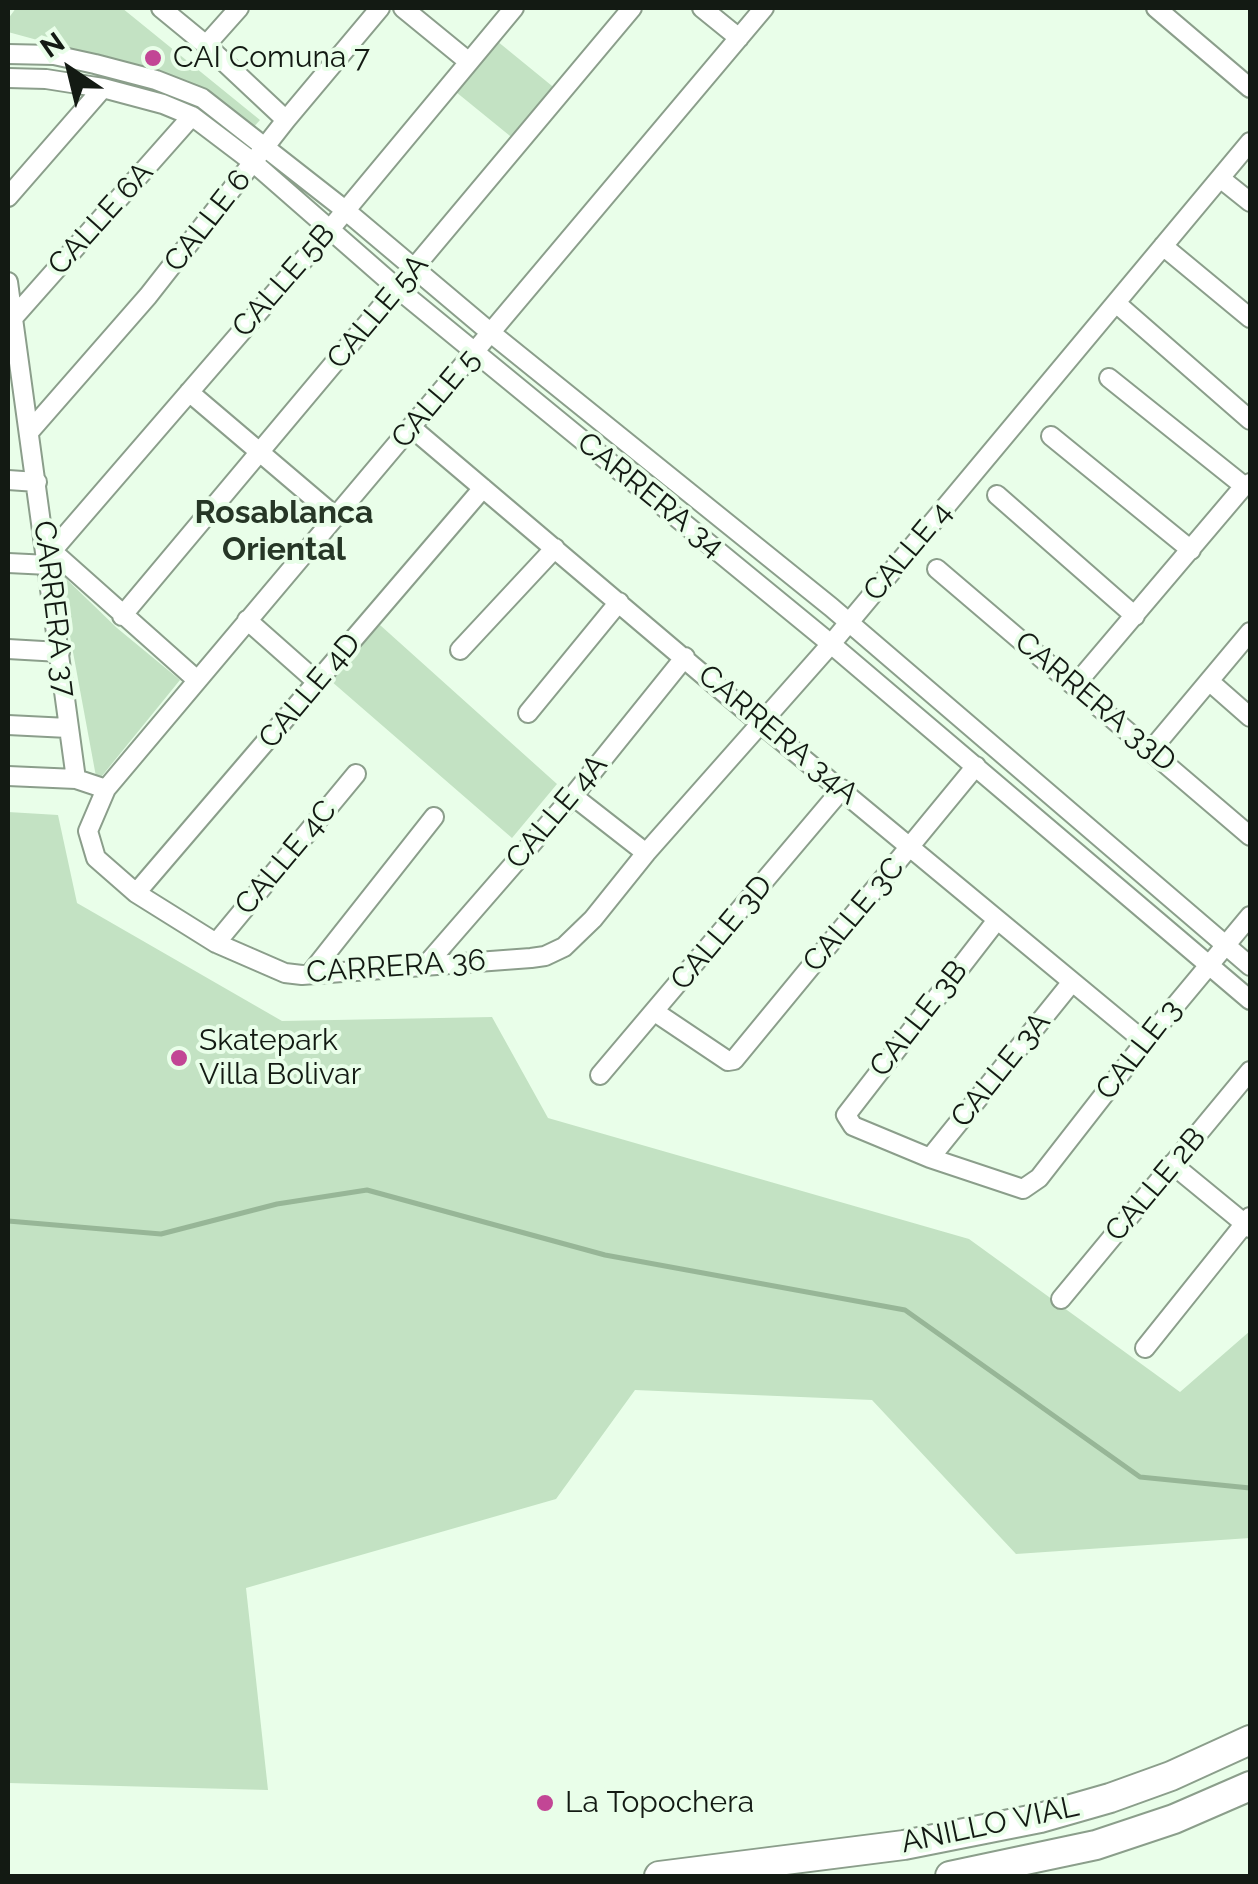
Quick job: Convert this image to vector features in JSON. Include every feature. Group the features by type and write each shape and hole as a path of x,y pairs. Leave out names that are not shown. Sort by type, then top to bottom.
{"highway":[{"name":"ANILLO VIAL","path":"659,1876 904,1845 1040,1818 1171,1776 1250,1740"},
{"name":"ANILLO VIAL","path":"950,1876 1096,1845 1174,1820 1250,1786"}],"street":[{"path":"161,8 286,120"},
{"path":"206,45 240,8"},
{"name":"CALLE 6","path":"30,431 148,296 380,8"},
{"path":"404,8 468,62"},
{"name":"CALLE 5B","path":"49,556 514,8"},
{"name":"CALLE 5A","path":"122,616 632,8"},
{"path":"702,8 739,38"},
{"name":"CALLE 5","path":"106,790 764,8"},
{"path":"1156,8 1250,88"},
{"name":"CARRERA 34","path":"8,54 54,55 202,98 346,210 491,334 849,623 1250,966"},
{"name":"CARRERA 34","path":"8,78 103,88 192,116 831,644 1250,1000"},
{"path":"8,197 103,88"},
{"name":"CALLE 6A","path":"11,317 192,116"},
{"name":"CALLE 4","path":"556,952 583,931 646,853 849,623 1250,142"},
{"path":"1220,178 1250,202"},
{"path":"1163,246 1250,318"},
{"name":"CARRERA 37","path":"8,282 16,400 30,431 76,779"},
{"path":"1116,304 1250,420"},
{"path":"1076,684 1247,484 1108,378"},
{"path":"188,392 336,517"},
{"name":"CARRERA 34A","path":"412,428 1145,1042"},
{"path":"1051,436 1191,550"},
{"path":"8,480 38,482"},
{"name":"CALLE 4D","path":"136,894 484,488"},
{"path":"997,495 1135,616"},
{"path":"460,650 555,548"},
{"path":"8,563 49,556 196,680"},
{"name":"CARRERA 33D","path":"937,569 1250,836"},
{"path":"528,713 618,602"},
{"path":"247,620 317,682"},
{"path":"1152,749 1250,632"},
{"path":"8,649 60,652"},
{"name":"CALLE 4A","path":"426,965 573,796 685,657"},
{"path":"1209,681 1250,716"},
{"path":"8,725 68,728"},
{"name":"CALLE 3C","path":"656,1012 731,1061 976,766"},
{"name":"CALLE 4C","path":"216,942 356,774"},
{"path":"8,776 76,779 106,790 88,832 90,845 107,870 136,894"},
{"name":"CALLE 3D","path":"600,1075 842,789"},
{"path":"573,796 646,853"},
{"path":"310,974 434,817"},
{"name":"CARRERA 36","path":"136,894 216,942 273,970 310,974 532,958 556,952"},
{"name":"CALLE 3","path":"930,1158 1022,1189 1031,1186 1250,916"},
{"name":"CALLE 3B","path":"930,1158 853,1126 846,1111 997,920"},
{"name":"CALLE 3A","path":"930,1158 1072,982"},
{"name":"CALLE 2B","path":"1061,1299 1250,1071"},
{"path":"1144,1348 1249,1222 1172,1164"}],"green space":[{"path":"16,8 122,8 260,120 252,129 188,81 8,32 8,19"},
{"path":"497,41 557,90 515,140 456,92"},
{"path":"58,571 117,628 180,680 97,782"},
{"path":"380,625 557,784 512,838 331,681"},
{"path":"8,812 58,815 77,903 282,1021 492,1017 548,1118 969,1239 1180,1392 1250,1331 1250,1538 1016,1554 872,1400 635,1390 556,1499 246,1588 268,1790 8,1783"}],"waterway":[{"path":"8,1221 161,1234 277,1204 367,1190 605,1255 905,1310 1140,1477 1250,1488"}],"place":[{"name":"CAI Comuna 7","path":"153,58"},
{"name":"Skatepark Villa Bolivar","path":"179,1058"},
{"name":"La Topochera","path":"545,1803"}],"district":[{"name":"Rosablanca Oriental","path":"284,532"}]}
